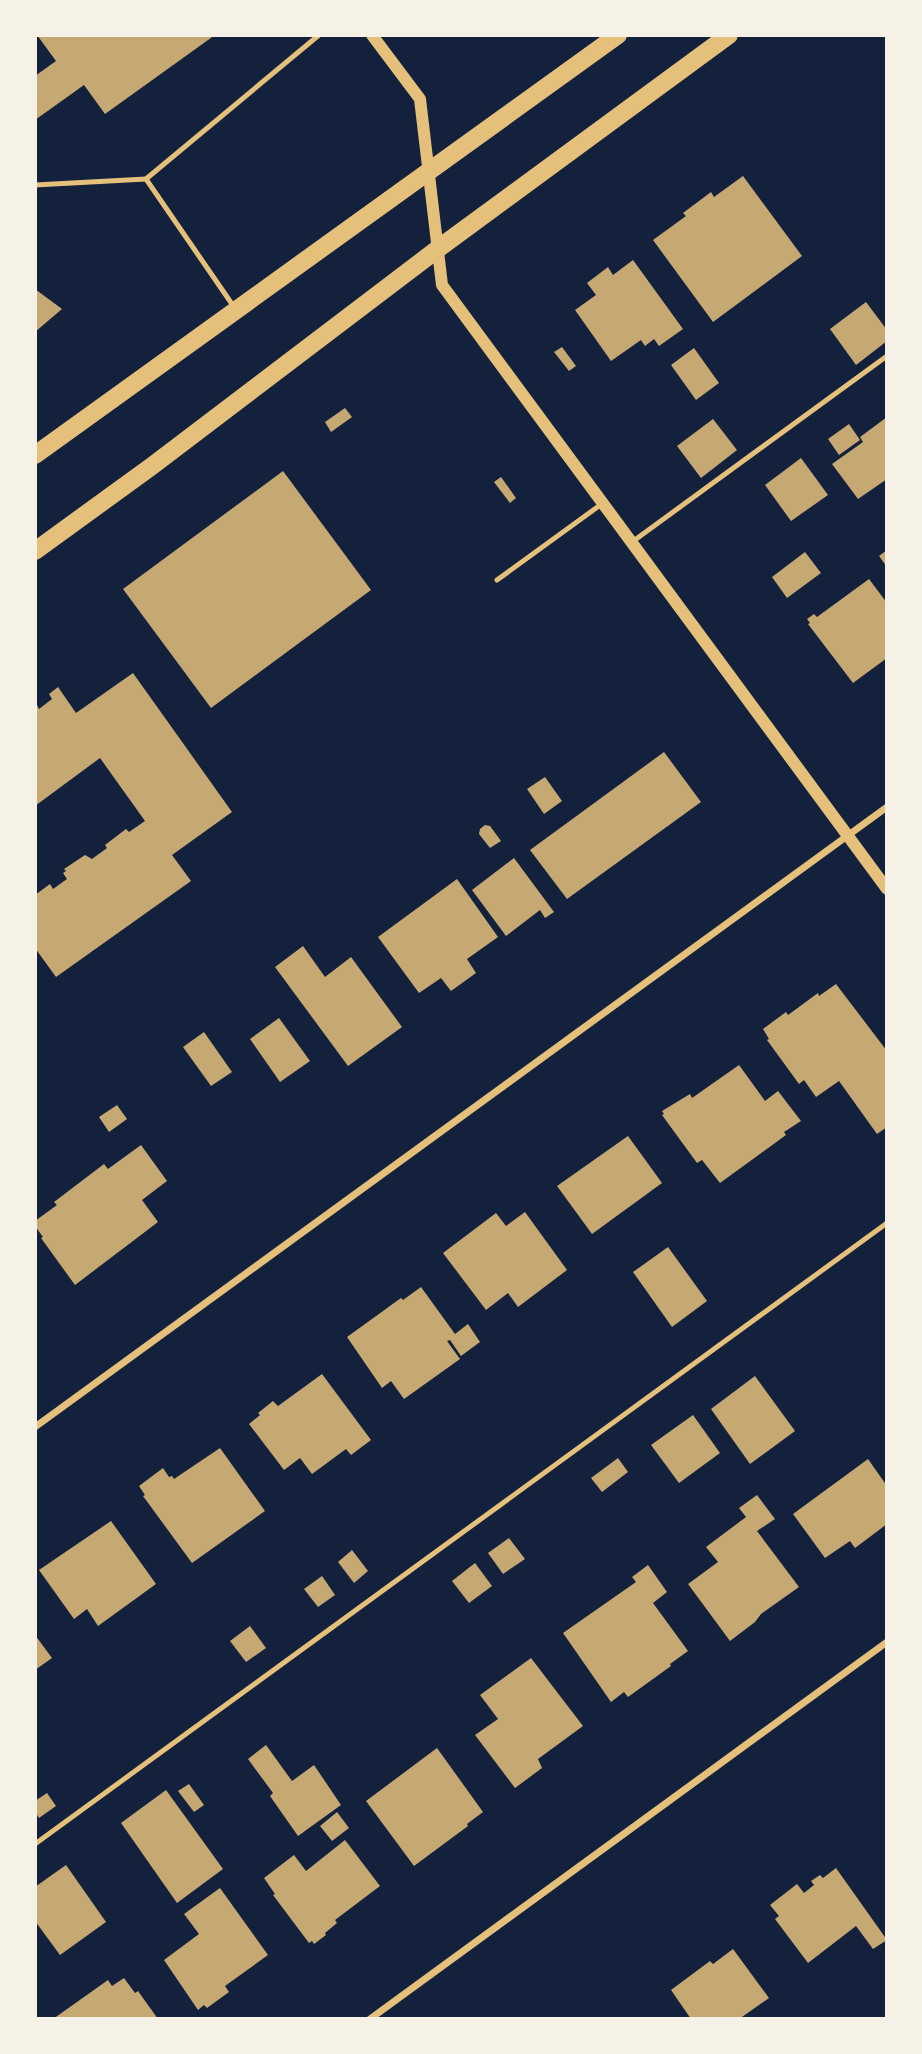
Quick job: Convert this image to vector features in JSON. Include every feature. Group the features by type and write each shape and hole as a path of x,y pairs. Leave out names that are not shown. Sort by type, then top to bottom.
{"main road":[{"path":"35,456 618,35"},
{"path":"35,551 152,466 439,248 729,35"}],"street":[{"path":"372,35 420,99 442,285 887,890"},
{"path":"35,1427 887,807"},
{"path":"370,2019 887,1642"}],"lane":[{"path":"35,185 146,179 320,35"},
{"path":"146,179 236,310"},
{"path":"631,542 887,356"},
{"path":"497,580 603,503"},
{"path":"35,1844 887,1223"}],"building":[{"path":"37,35 215,35 105,114 84,85 35,120 35,76 56,61"},
{"path":"743,176 802,256 713,322 653,240 686,216 683,213 711,192 714,197"},
{"path":"633,260 683,329 659,346 654,339 645,346 641,340 611,361 575,310 596,295 587,283 608,267 613,275"},
{"path":"35,289 62,309 35,332"},
{"path":"866,302 887,330 887,341 856,365 830,329"},
{"path":"562,347 576,366 569,371 554,352"},
{"path":"694,348 719,383 696,400 671,365"},
{"path":"345,408 352,417 331,432 325,422"},
{"path":"887,417 887,479 858,499 832,464 863,442 860,437"},
{"path":"713,419 737,450 701,478 677,446"},
{"path":"849,424 860,440 839,455 828,439"},
{"path":"801,458 828,495 791,521 765,485"},
{"path":"283,471 371,590 211,708 123,589"},
{"path":"501,477 516,498 510,503 494,482"},
{"path":"887,550 887,567 879,556"},
{"path":"805,552 821,573 787,598 772,577"},
{"path":"869,579 887,603 887,658 853,683 808,624 810,623 807,619 814,614 817,617"},
{"path":"133,673 232,812 172,855 191,881 56,977 35,948 35,895 50,884 53,889 67,879 63,873 66,871 64,869 85,855 92,859 126,829 129,832 145,821 100,758 35,806 35,706 39,709 52,699 49,694 58,687 76,713"},
{"path":"664,752 701,802 567,899 530,850"},
{"path":"545,777 562,801 544,814 527,789"},
{"path":"485,825 490,826 501,841 490,848 479,834"},
{"path":"514,858 554,912 545,918 540,910 506,936 472,890"},
{"path":"457,879 498,937 467,959 476,973 451,991 441,978 419,993 378,937"},
{"path":"303,946 325,977 351,957 402,1027 348,1066 275,967"},
{"path":"836,984 887,1051 887,1127 877,1134 839,1081 816,1097 804,1080 799,1084 767,1040 769,1039 763,1029 786,1012 788,1015 818,993 819,996"},
{"path":"279,1018 310,1061 280,1082 250,1039"},
{"path":"204,1032 232,1072 211,1086 183,1047"},
{"path":"739,1065 765,1101 778,1091 801,1121 720,1183 702,1160 697,1163 662,1115 662,1111 690,1094 692,1098"},
{"path":"117,1105 127,1119 109,1132 99,1117"},
{"path":"628,1136 662,1183 592,1234 557,1186"},
{"path":"141,1145 167,1181 142,1200 158,1222 75,1285 41,1238 43,1237 35,1226 35,1221 57,1205 54,1202 104,1164 108,1169"},
{"path":"525,1212 567,1270 518,1307 508,1293 486,1310 443,1253 496,1213 506,1226"},
{"path":"668,1247 707,1301 672,1327 633,1272"},
{"path":"421,1287 455,1334 468,1324 480,1342 461,1356 450,1340 447,1341 460,1359 404,1399 391,1381 382,1388 347,1337"},
{"path":"322,1374 371,1440 351,1455 346,1449 312,1474 300,1458 284,1470 249,1424 273,1401 278,1406"},
{"path":"755,1376 795,1431 750,1464 711,1409"},
{"path":"693,1415 720,1453 679,1483 651,1445"},
{"path":"220,1448 265,1511 192,1563 143,1496 145,1495 139,1486 163,1468 169,1477 174,1479"},
{"path":"618,1458 628,1472 602,1492 591,1478"},
{"path":"868,1459 887,1486 887,1524 855,1548 850,1541 825,1558 793,1514"},
{"path":"757,1495 775,1519 757,1531 799,1587 761,1614 730,1641 688,1584 718,1562 706,1547 746,1517 739,1508"},
{"path":"111,1521 156,1584 98,1626 87,1609 74,1619 39,1570"},
{"path":"509,1538 525,1559 503,1574 488,1553"},
{"path":"352,1550 368,1571 354,1583 338,1562"},
{"path":"475,1563 492,1586 469,1603 452,1581"},
{"path":"648,1565 667,1592 653,1603 688,1651 628,1697 624,1692 611,1702 563,1633 636,1582 632,1577"},
{"path":"322,1576 335,1595 318,1607 304,1589"},
{"path":"250,1626 266,1648 246,1662 230,1641"},
{"path":"35,1635 52,1658 35,1670"},
{"path":"531,1658 583,1726 538,1759 542,1768 515,1788 475,1735 498,1719 480,1695"},
{"path":"266,1745 292,1781 314,1765 341,1805 298,1836 270,1796 273,1793 248,1759"},
{"path":"437,1748 483,1812 414,1866 366,1801"},
{"path":"189,1784 204,1805 194,1812 178,1791"},
{"path":"166,1790 223,1869 177,1903 121,1823"},
{"path":"47,1793 56,1806 39,1818 35,1812 35,1801"},
{"path":"337,1812 349,1828 332,1841 320,1826"},
{"path":"345,1840 380,1886 335,1920 337,1923 326,1935 314,1944 312,1941 309,1943 273,1895 275,1894 264,1878 294,1855 306,1871"},
{"path":"66,1865 106,1922 60,1955 35,1921 35,1887"},
{"path":"836,1868 887,1940 873,1949 856,1926 808,1963 775,1919 779,1916 770,1905 797,1884 804,1893 814,1885 811,1881 820,1875 823,1878"},
{"path":"220,1888 268,1955 225,1986 229,1992 207,2008 204,2005 198,2010 164,1960 199,1934 184,1914"},
{"path":"733,1949 769,1998 739,2019 691,2019 671,1990 710,1961 713,1964"},
{"path":"124,1978 135,1993 138,1991 158,2019 53,2019 108,1980 112,1986"}]}
